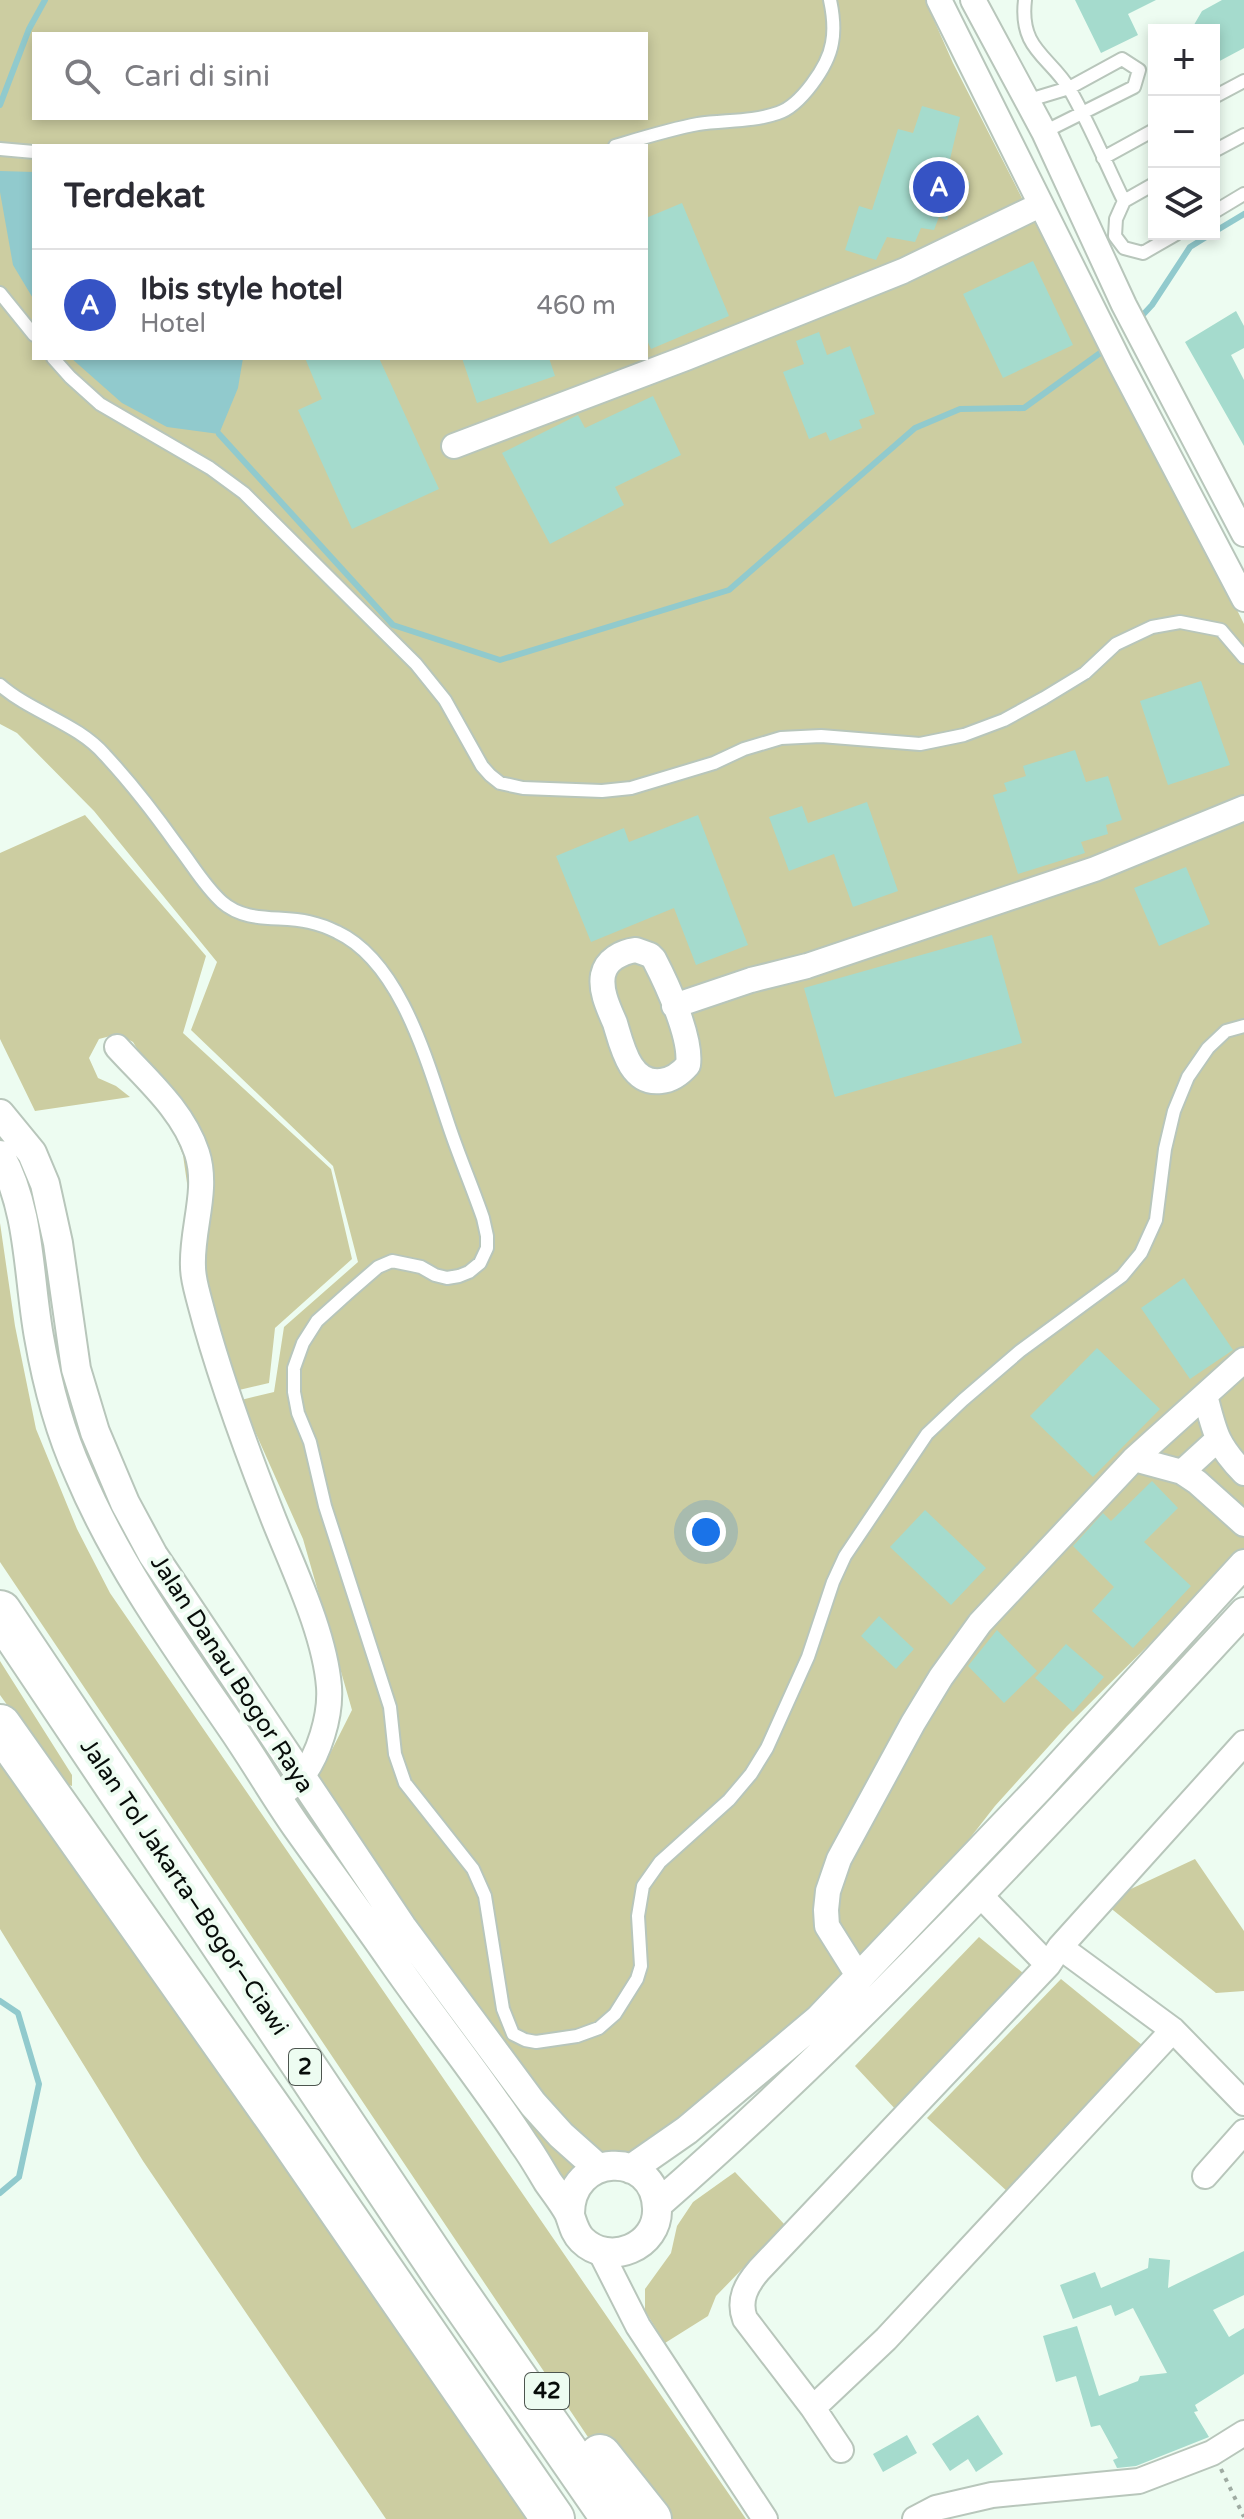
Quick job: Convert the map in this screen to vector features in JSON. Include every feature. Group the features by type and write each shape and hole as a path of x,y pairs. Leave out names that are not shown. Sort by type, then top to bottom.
{"highway":[{"name":"Jalan Tol Jakarta–Bogor–Ciawi","path":"0,1612 439,2266 613,2519"},
{"name":"2","path":"0,1726 319,2178 553,2519"},
{"name":"42","path":"439,2266 507,2341 650,2519"}],"street":[{"path":"939,0 1097,318 1244,599"},
{"path":"973,0 1044,132 1124,305 1244,534"},
{"path":"998,117 1026,101"},
{"path":"454,446 701,353 903,271 1040,205"},
{"path":"674,1006 837,956 1095,869 1244,808"},
{"path":"636,950 650,955 660,970 674,1006 687,1045 688,1065 667,1080 642,1078 625,1053 603,992 605,969 610,961 628,951 636,950"},
{"path":"117,1047 165,1098 179,1117 198,1154 200,1194 193,1265 200,1303 253,1468 306,1599 327,1676 328,1713 316,1749 300,1778 277,1797"},
{"name":"Jalan Danau Bogor Raya","path":"0,1114 32,1153 45,1184 58,1243 76,1369 95,1432 125,1503 153,1555 402,1927 533,2104 561,2135 598,2168"},
{"name":"Jalan Danau Bogor Raya","path":"0,1155 14,1183 23,1218 39,1338 55,1404 77,1471 99,1517 136,1584 188,1666 277,1797 524,2143 570,2215"},
{"path":"859,1977 827,1926 828,1891 839,1859 941,1677 980,1623 1134,1459 1244,1360"},
{"path":"1205,1395 1217,1440 1244,1473"},
{"path":"1182,1472 1217,1440"},
{"path":"1134,1459 1182,1472 1244,1524"},
{"path":"631,2169 687,2130 807,2029 1040,1787 1244,1564"},
{"path":"657,2205 800,2073 981,1896 1244,1612"},
{"path":"841,2450 745,2319 741,2309 748,2284 1054,1956 1244,1743"},
{"path":"981,1896 1054,1956 1173,2030 1244,2103"},
{"path":"813,2408 886,2339 1173,2030"},
{"path":"1205,2176 1244,2132"},
{"path":"621,2165 641,2174 650,2183 657,2205 654,2226 641,2243 622,2252 600,2251 591,2247 576,2233 570,2215 576,2186 598,2168 621,2165"},
{"path":"600,2251 638,2326 765,2519"},
{"path":"915,2519 936,2508 992,2495 1139,2481 1212,2453 1244,2433"}],"lane":[{"path":"623,144 698,124 747,120 792,107 820,72 832,45 834,23 830,0"},
{"path":"1025,0 1028,34 1039,55 1069,88 1124,201"},
{"path":"1026,101 1069,88 1122,59 1139,70 1134,87 1044,132"},
{"path":"1217,96 1242,87"},
{"path":"1103,158 1148,133"},
{"path":"1220,148 1244,135"},
{"path":"0,149 32,152"},
{"path":"1148,187 1124,201 1116,219 1115,236 1124,248 1143,253 1166,240"},
{"path":"1220,208 1244,194"},
{"path":"0,293 32,333"},
{"path":"55,360 100,404 210,468 262,509 416,664 445,700 482,766 500,783 511,786 602,791 631,788 714,763 744,749 781,738 821,736 920,744 964,735 1004,720 1044,698 1085,673 1116,644 1152,627 1180,622 1221,630 1244,657"},
{"path":"0,685 90,741 105,754 224,904 253,917 309,921 336,931 361,947 383,972 400,999 426,1059 487,1236 487,1248 480,1263 459,1276 447,1278 435,1275 403,1262 392,1261 378,1267 317,1321 303,1343 294,1368 294,1392 325,1506 390,1707 395,1754 405,1783 473,1869 485,1896 503,2009 513,2034 525,2040 536,2042 577,2036 599,2028 615,2014 641,1966 638,1916 643,1886 660,1862 729,1800 751,1774 767,1748 808,1657 845,1556 927,1434 1020,1351 1122,1276 1141,1253 1156,1220 1165,1149 1174,1111 1188,1077 1217,1039 1226,1031 1244,1026"}],"path":[{"path":"1212,2453 1244,2517"}],"green space":[{"path":"0,0 925,0 953,63 1026,206 1168,471 1244,624 1244,1555 1212,1582 1067,1726 765,2073 612,2165 570,2214 296,1821 352,1710 303,1539 241,1400 274,1392 284,1327 358,1262 333,1166 191,1030 217,962 94,811 17,733 0,724"},
{"path":"85,815 206,956 183,1033 331,1169 352,1259 275,1328 269,1383 239,1390 201,1281 183,1155 133,1042 118,1034 99,1039 89,1058 98,1078 130,1097 35,1111 0,1039 0,853"},
{"path":"0,1223 15,1326 36,1429 77,1529 110,1593 746,2519 643,2519 0,1562"},
{"path":"0,1661 72,1775 72,1786 63,1783 0,1695"},
{"path":"0,1764 369,2282 532,2519 386,2519 143,2161 0,1929"},
{"path":"1195,1859 1244,1931 1244,1991 1216,1993 1103,1902"},
{"path":"979,1937 1023,1973 898,2112 855,2066"},
{"path":"1061,1979 1142,2045 1008,2192 927,2118"},
{"path":"735,2172 785,2225 716,2296 708,2316 665,2343 645,2311 645,2289 671,2253 677,2226 693,2202"}],"water":[{"path":"0,171 32,172 32,297 13,265 0,192"},
{"path":"73,360 243,360 238,388 219,434 167,427 122,403"}],"building":[{"path":"1075,0 1156,0 1128,14 1138,35 1101,53"},
{"path":"1222,0 1244,0 1244,48 1220,61 1220,24 1194,24 1202,11"},
{"path":"922,106 960,117 946,176 970,183 963,202 953,200 947,220 939,217 934,230 921,228 915,242 887,237 876,260 845,250 859,206 872,210 898,129 913,133"},
{"path":"682,203 729,316 651,349 648,342 648,217"},
{"path":"1033,261 1073,345 1003,378 963,294"},
{"path":"1236,311 1244,326 1244,348 1231,355 1244,380 1244,446 1185,342"},
{"path":"819,332 827,355 850,346 875,414 859,420 862,428 830,441 826,432 809,439 783,372 804,364 796,341"},
{"path":"306,360 380,360 439,489 352,529 298,410 322,399"},
{"path":"463,360 550,360 555,376 477,403"},
{"path":"653,396 681,455 615,487 624,505 550,544 502,453 578,415 585,428"},
{"path":"1201,681 1230,765 1168,785 1140,701"},
{"path":"1075,750 1086,782 1108,776 1122,820 1106,825 1108,834 1081,842 1085,853 1018,874 993,795 1007,791 1004,783 1026,776 1023,766"},
{"path":"867,802 898,891 853,907 834,854 789,871 769,817 802,806 808,823"},
{"path":"698,815 748,945 696,965 674,908 591,942 556,856 624,828 629,842"},
{"path":"1186,867 1210,924 1159,946 1134,888"},
{"path":"992,935 1022,1043 835,1097 804,988"},
{"path":"1184,1278 1233,1350 1190,1379 1141,1308"},
{"path":"1097,1348 1160,1409 1093,1477 1030,1416"},
{"path":"1152,1481 1178,1508 1144,1542 1191,1586 1133,1648 1092,1611 1114,1587 1073,1546 1103,1513 1111,1521"},
{"path":"925,1510 986,1568 951,1605 890,1547"},
{"path":"879,1616 914,1649 896,1669 861,1636"},
{"path":"997,1630 1037,1671 1004,1703 968,1666"},
{"path":"1066,1644 1104,1677 1073,1712 1035,1678"},
{"path":"1244,2251 1244,2295 1213,2310 1229,2337 1244,2328 1244,2374 1195,2405 1198,2411 1194,2412 1209,2437 1136,2466 1117,2468 1113,2460 1118,2458 1100,2425 1091,2427 1076,2376 1056,2382 1043,2336 1077,2326 1099,2396 1138,2381 1140,2376 1167,2373 1133,2308 1115,2316 1111,2305 1073,2319 1060,2285 1095,2272 1101,2288 1148,2268 1149,2258 1170,2260 1168,2288"},
{"path":"978,2415 1003,2454 976,2472 968,2459 950,2471 932,2444"},
{"path":"907,2435 917,2453 883,2472 873,2454"}],"waterway":[{"path":"0,105 29,29 45,0"},
{"path":"1220,228 1244,214"},
{"path":"1139,319 1152,305 1190,247 1201,240"},
{"path":"219,434 393,625 500,660 729,590 915,428 960,409 1024,408 1107,348"},
{"path":"0,2001 18,2013 39,2084 19,2177 0,2193"}],"place":[{"name":"Ibis style hotel","path":"939,187"}]}
